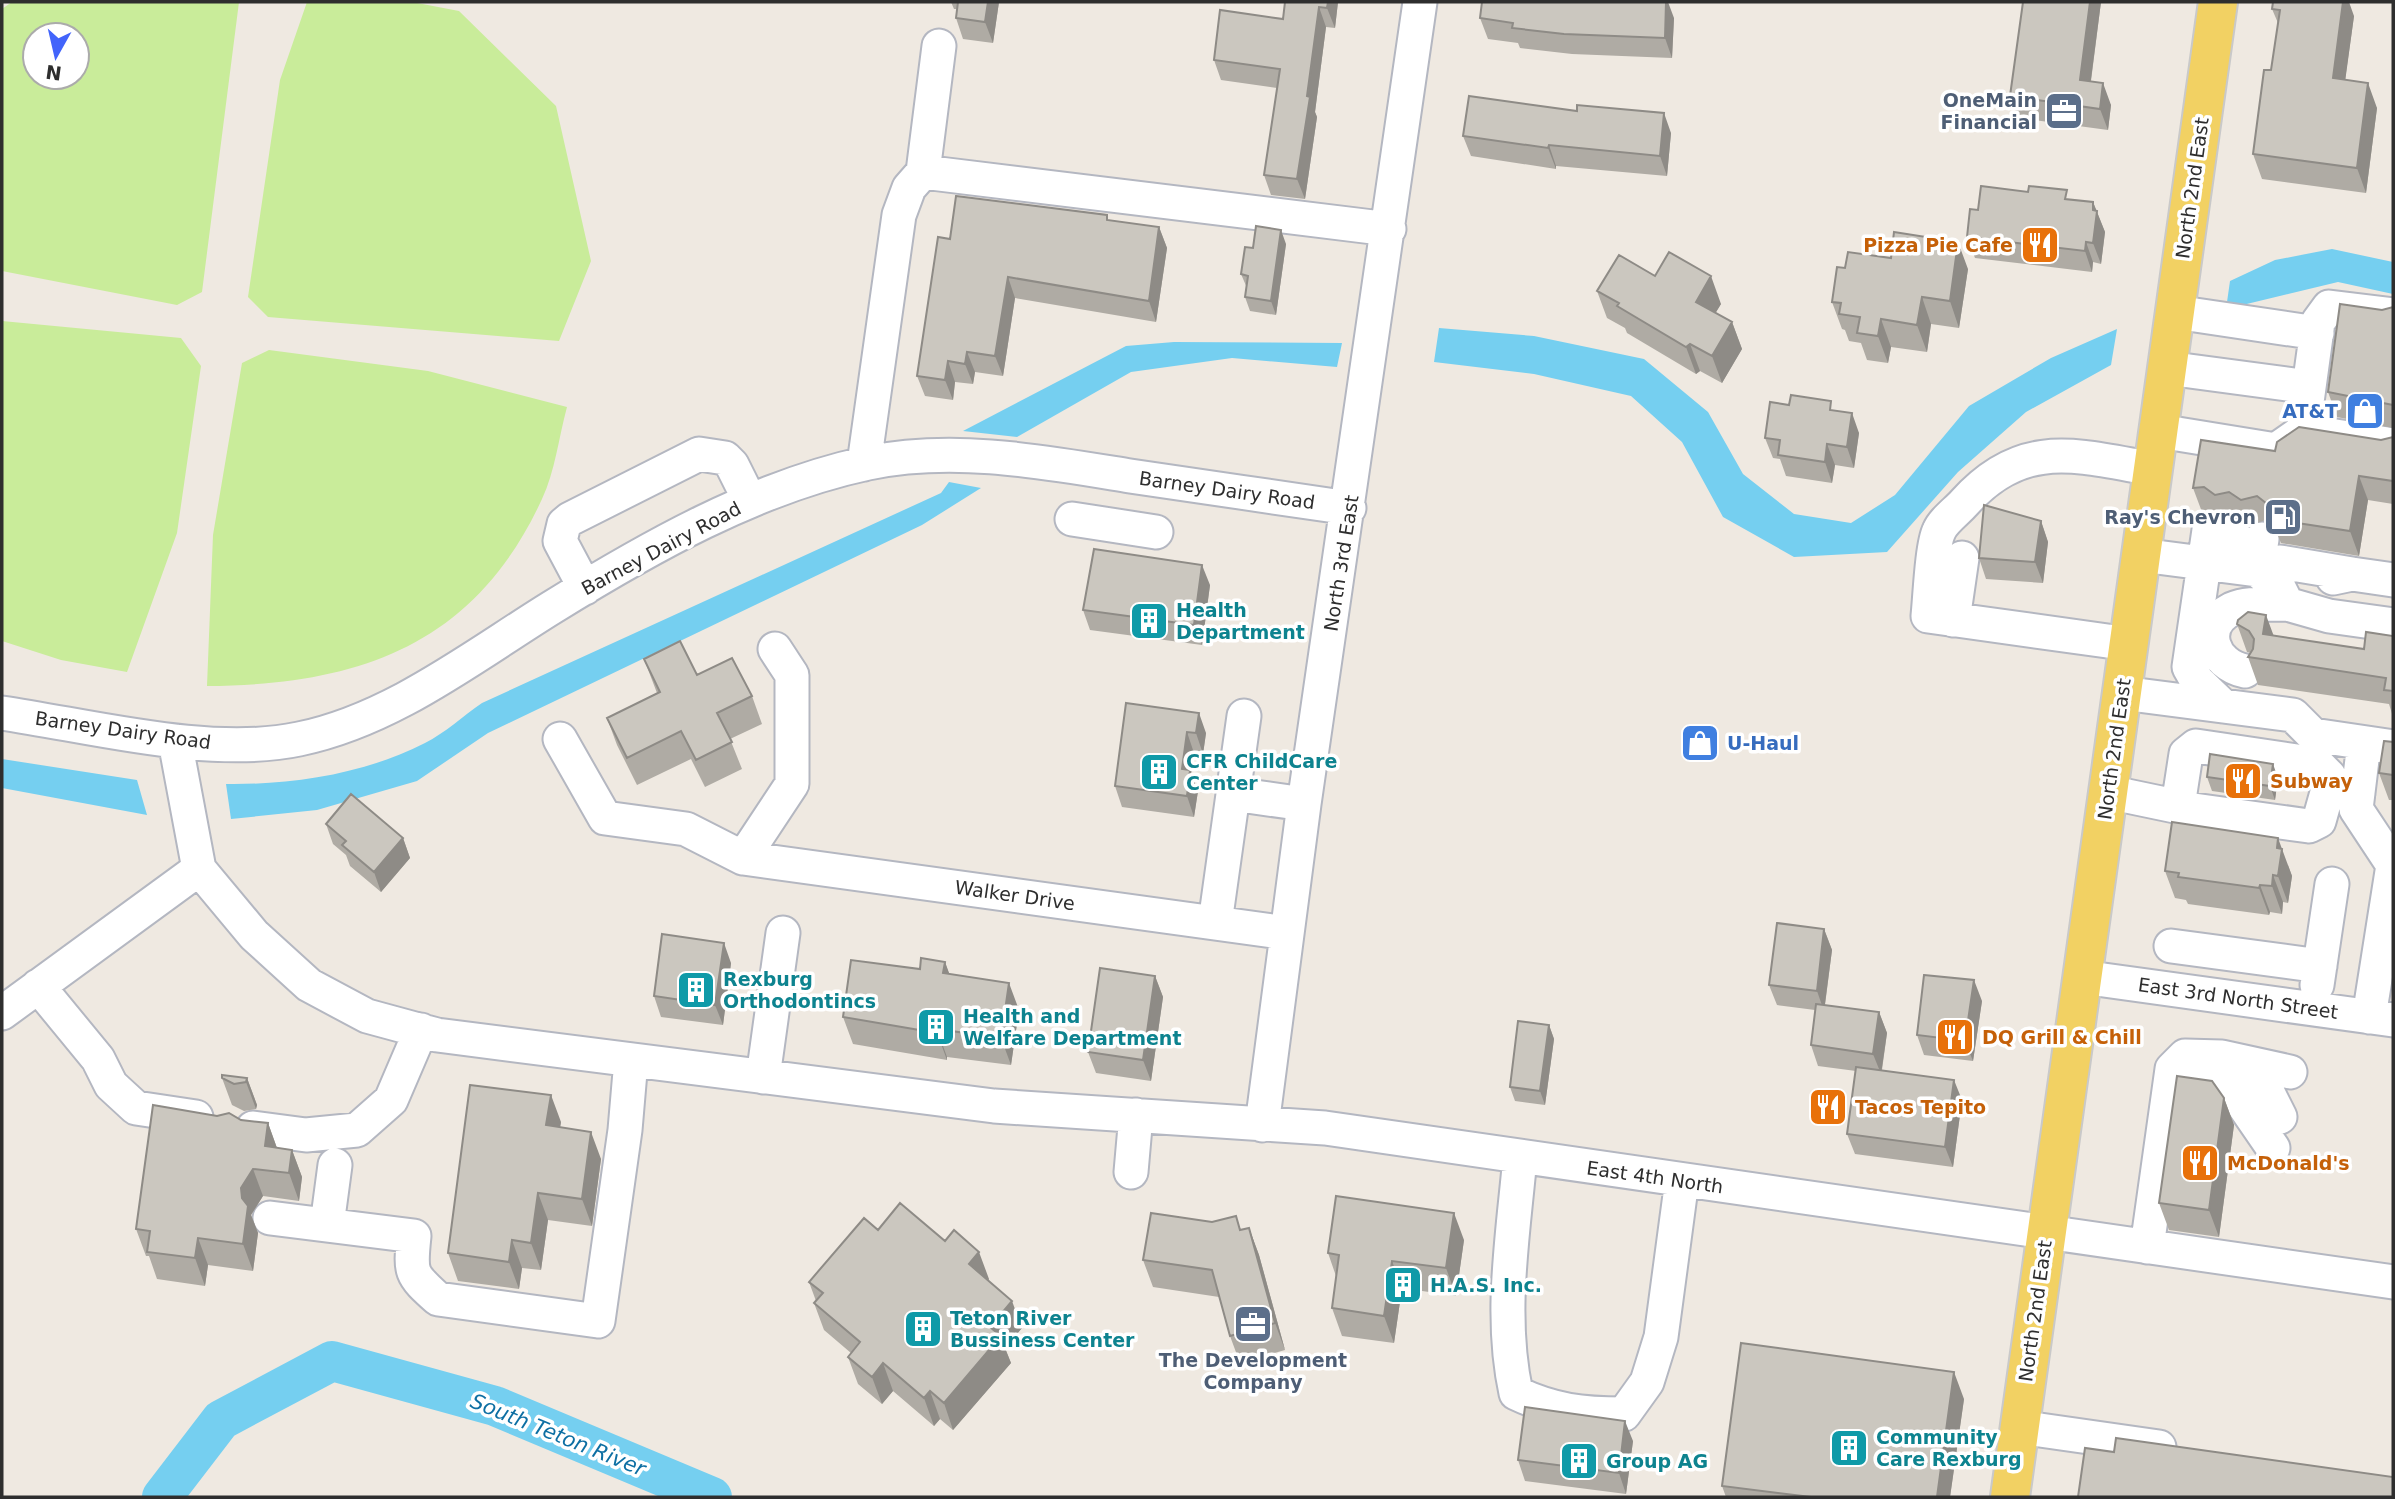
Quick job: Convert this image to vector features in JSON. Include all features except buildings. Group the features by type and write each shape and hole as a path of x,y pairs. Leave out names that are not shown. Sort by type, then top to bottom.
{"main road":[{"name":"North 2nd East","path":"2010,1497 2218,2"}],"street":[{"name":"North 3rd East","path":"1262,1125 1304,804 1349,508 1420,2"},
{"path":"864,464 899,215 909,188 923,172 939,46"},
{"path":"923,172 1389,229"},
{"path":"2303,431 2318,322 2329,307 2393,315"},
{"path":"2175,312 2316,333"},
{"path":"2167,368 2309,387"},
{"path":"2158,431 2247,458 2303,431 2393,445"},
{"path":"585,588 559,541 564,524 570,519 699,454 725,458 732,465 750,501"},
{"path":"2129,645 1928,616 1938,531 1970,496 1994,476 2028,459 2064,454 2153,469"},
{"name":"Barney Dairy Road","path":"2,713 175,741 248,746 297,740 342,728 456,669 585,588 687,531 800,480 896,457 1017,458 1349,508"},
{"path":"1953,620 1970,496"},
{"path":"1072,519 1156,532"},
{"path":"2141,555 2280,562 2393,580"},
{"path":"2245,562 2329,616 2393,625"},
{"path":"2245,562 2243,605 2219,620 2213,632 2213,647 2231,669 2245,671"},
{"path":"2223,706 2197,681 2189,667 2245,562"},
{"path":"743,858 792,784 792,675 775,649"},
{"path":"2122,693 2293,715 2313,735 2384,740"},
{"path":"1215,923 1244,716"},
{"name":"Walker Drive","path":"560,739 605,818 686,829 743,858 1287,933"},
{"path":"2108,792 2309,826 2319,821 2325,808 2343,791 2384,740"},
{"path":"2,1013 199,869 175,741"},
{"path":"2179,806 2186,754 2196,746 2317,764 2329,776 2356,809 2393,866 2381,1018"},
{"path":"1233,794 1304,804"},
{"name":"East 4th North","path":"199,869 254,935 309,985 367,1016 421,1030 631,1060 994,1106 1325,1128 2393,1282"},
{"path":"2314,1008 2332,884"},
{"path":"763,1077 783,933"},
{"path":"2171,946 2320,966"},
{"name":"East 3rd North Street","path":"2082,977 2381,1018"},
{"path":"38,986 98,1059 111,1085 136,1108 306,1135 357,1130 391,1100 421,1030"},
{"path":"2153,1247 2172,1069 2185,1056 2222,1057 2290,1072"},
{"path":"270,1218 414,1236 411,1269 438,1299 598,1321 625,1130 631,1060"},
{"path":"2153,1247 2182,1097 2190,1074 2211,1073 2229,1084 2276,1133"},
{"path":"1131,1172 1136,1115"},
{"path":"1520,1157 1506,1314 1508,1357 1516,1393 1549,1409 1592,1414 1624,1414 1647,1382 1661,1337 1682,1181"},
{"path":"327,1225 335,1165"},
{"path":"2019,1427 2187,1451"}],"green space":[{"path":"12,2 239,2 202,292 177,305 2,271 2,9"},
{"path":"307,2 412,2 459,11 556,106 591,261 559,341 268,317 248,297 280,80"},
{"path":"2,321 181,338 201,366 177,533 127,672 61,660 2,641"},
{"path":"269,350 428,371 567,407 554,466 542,499 515,549 483,590 447,622 406,647 362,665 314,677 262,684 207,686 213,535 242,363"}],"water":[{"path":"2332,249 2393,262 2393,294 2338,282 2226,309 2230,281 2275,260"},
{"path":"1439,328 1534,336 1644,359 1708,412 1743,474 1794,514 1851,523 1895,495 1969,406 2051,358 2117,329 2111,365 2026,412 1958,472 1887,552 1794,557 1723,517 1682,442 1631,396 1534,374 1434,362"},
{"path":"1174,342 1342,343 1337,367 1232,358 1131,372 1017,437 963,431 1126,346"},
{"path":"949,482 981,488 922,525 488,733 417,781 317,810 231,819 226,784 327,776 402,754 440,734 482,703 941,493"},
{"path":"2,759 137,780 147,815 2,788"}],"waterway":[{"name":"South Teton River","path":"162,1497 221,1420 332,1361 495,1406 712,1497"}],"place":[{"name":"OneMain Financial","path":"2064,111"},
{"name":"Pizza Pie Cafe","path":"2040,245"},
{"name":"AT&T","path":"2365,411"},
{"name":"Ray's Chevron","path":"2283,517"},
{"name":"Health Department","path":"1149,621"},
{"name":"U-Haul","path":"1700,743"},
{"name":"CFR ChildCare Center","path":"1159,772"},
{"name":"Subway","path":"2243,781"},
{"name":"Rexburg Orthodontincs","path":"696,990"},
{"name":"Health and Welfare Department","path":"936,1027"},
{"name":"DQ Grill & Chill","path":"1955,1037"},
{"name":"Tacos Tepito","path":"1828,1107"},
{"name":"McDonald's","path":"2200,1163"},
{"name":"H.A.S. Inc.","path":"1403,1285"},
{"name":"The Development Company","path":"1253,1324"},
{"name":"Teton River Bussiness Center","path":"923,1329"},
{"name":"Community Care Rexburg","path":"1849,1448"},
{"name":"Group AG","path":"1579,1461"}]}
